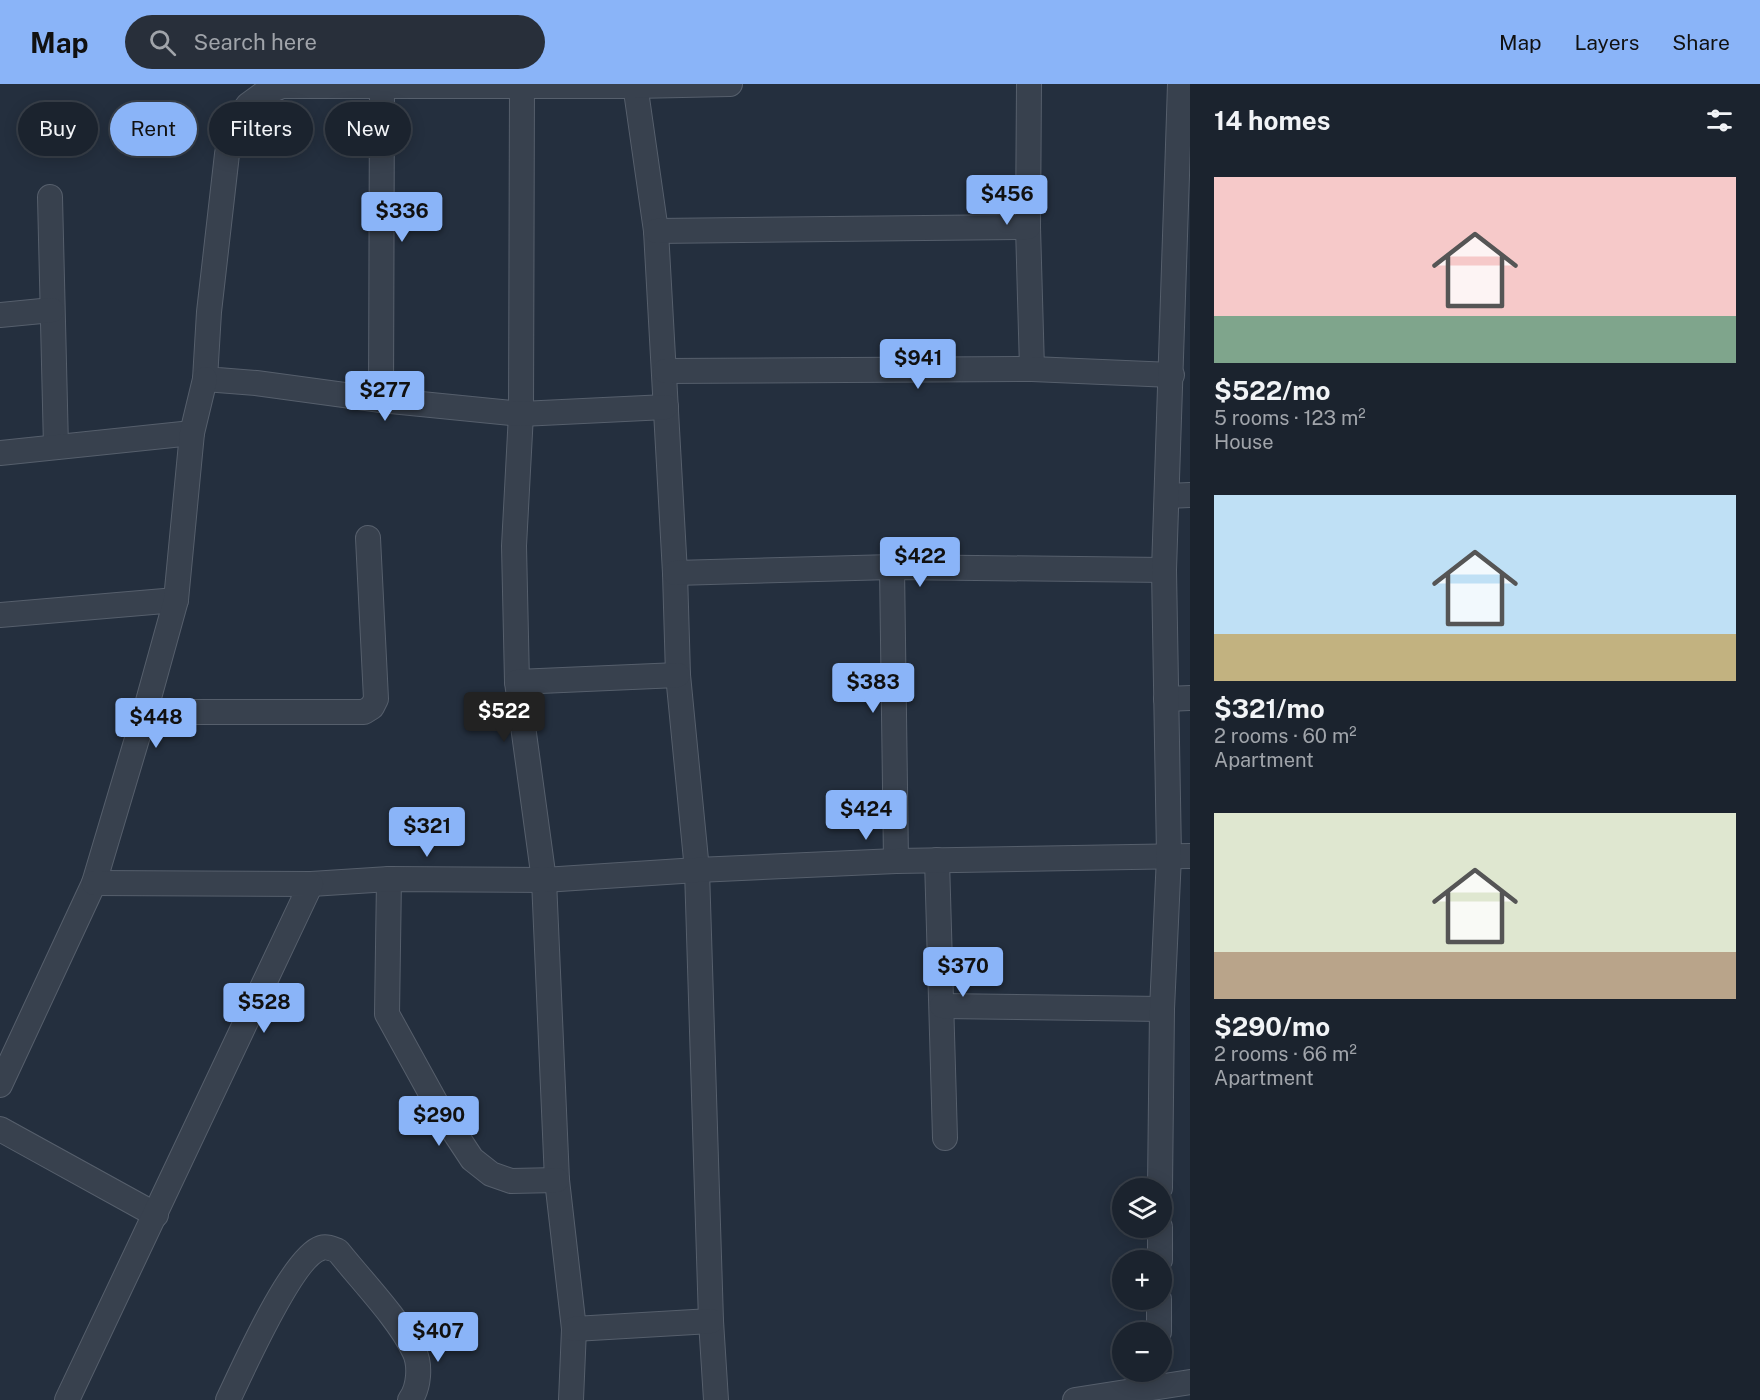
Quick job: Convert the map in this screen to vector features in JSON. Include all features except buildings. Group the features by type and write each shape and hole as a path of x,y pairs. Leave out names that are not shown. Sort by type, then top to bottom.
{"street":[{"path":"0,1085 94,883 176,600 192,433 206,379 209,312 227,154 233,125 248,105 262,94 282,86 730,84"},
{"path":"1029,84 1028,227 1032,369"},
{"path":"1160,1178 1162,1009 1180,856 1166,699 1164,570 1178,495 1172,375 1180,84"},
{"path":"635,85 656,231 665,371 678,675 697,870 711,1321 716,1400"},
{"path":"381,400 382,86"},
{"path":"522,86 521,414 514,546 517,682 544,880 557,1180 574,1329 571,1400"},
{"path":"50,197 56,447"},
{"path":"656,231 1028,227"},
{"path":"0,315 52,310"},
{"path":"665,371 1032,369 1172,375"},
{"path":"206,379 521,414 666,407"},
{"path":"0,453 192,433"},
{"path":"145,712 364,712 372,707 376,699 368,538"},
{"path":"675,573 892,567 1164,570"},
{"path":"892,567 896,861"},
{"path":"0,615 176,600"},
{"path":"517,682 678,675"},
{"path":"1166,699 1190,698"},
{"path":"94,883 312,884 389,879 544,880 896,861 1180,856"},
{"path":"937,860 945,1138"},
{"path":"389,879 387,1014 441,1112 472,1159 491,1174 511,1181 557,1180"},
{"path":"67,1400 312,884"},
{"path":"942,1006 1162,1009"},
{"path":"0,1129 156,1215"},
{"path":"228,1400 274,1308 310,1255 321,1247 338,1251 399,1327 415,1353 419,1373 410,1400"},
{"path":"574,1329 711,1321"},
{"path":"1172,1380 1190,1382"},
{"path":"1074,1400 1144,1382"}]}
